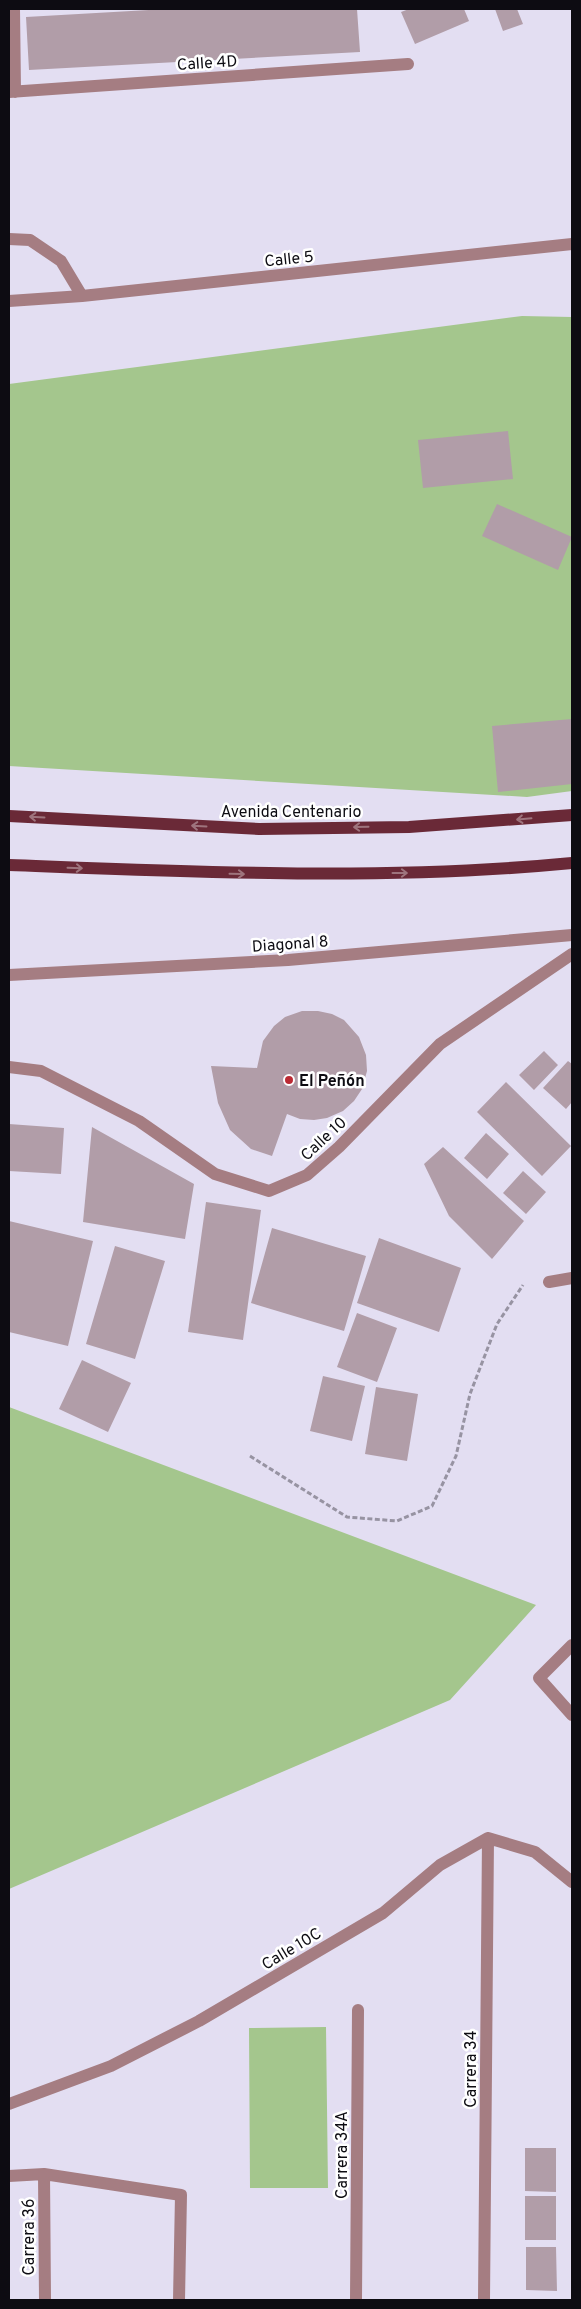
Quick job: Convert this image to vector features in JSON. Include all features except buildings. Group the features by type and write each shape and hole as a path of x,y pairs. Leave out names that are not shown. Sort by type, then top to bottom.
{"main road":[{"name":"Avenida Centenario","path":"9,816 259,829 409,827 572,815"},
{"path":"9,865 249,874 426,873 572,863"}],"street":[{"path":"12,92 14,9"},
{"name":"Calle 4D","path":"12,92 408,64"},
{"path":"9,239 30,240 62,261 82,296"},
{"name":"Calle 5","path":"9,301 82,296 572,244"},
{"name":"Diagonal 8","path":"9,975 288,960 572,935"},
{"name":"Calle 10","path":"9,1067 41,1071 139,1121 215,1174 269,1191 307,1175 339,1147 440,1044 572,954"},
{"path":"549,1282 572,1278"},
{"path":"572,1644 539,1678 572,1715"},
{"path":"488,1838 535,1852 572,1882"},
{"name":"Calle 10C","path":"9,2104 111,2066 199,2021 383,1913 440,1865 488,1838"},
{"name":"Carrera 34","path":"484,2300 488,1838"},
{"name":"Carrera 34A","path":"356,2300 358,2010"},
{"path":"9,2176 44,2174 181,2195 179,2300"},
{"name":"Carrera 36","path":"44,2174 45,2300"}],"path":[{"path":"250,1456 347,1517 397,1521 432,1506 456,1456 470,1394 497,1324 526,1281 549,1282"}],"green space":[{"path":"522,316 572,317 572,791 527,797 9,766 9,384"},
{"path":"9,1407 536,1605 450,1700 9,1889"},
{"path":"326,2027 328,2188 250,2188 249,2028"}],"place":[{"name":"El Peñón","path":"289,1080"}]}
